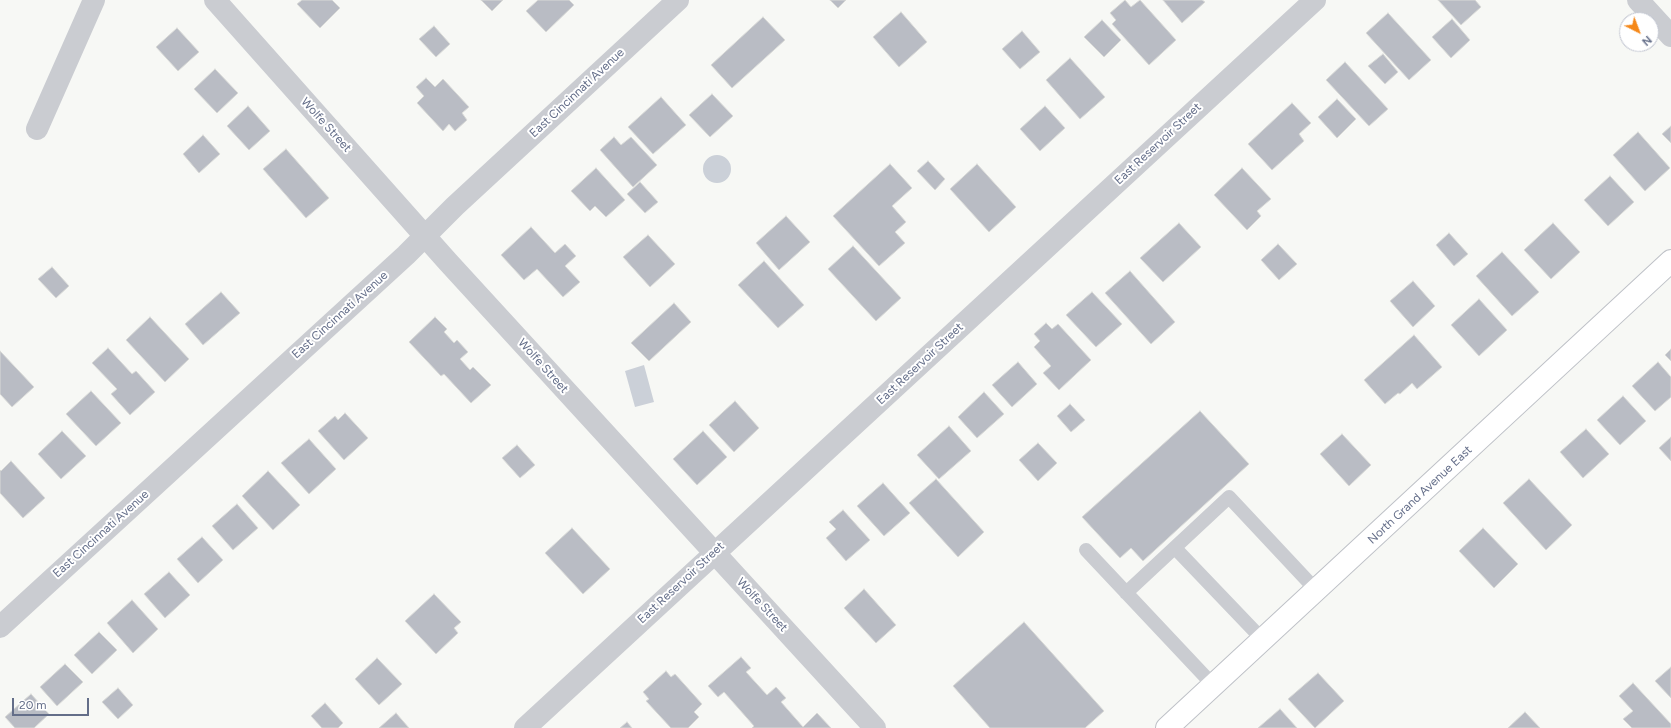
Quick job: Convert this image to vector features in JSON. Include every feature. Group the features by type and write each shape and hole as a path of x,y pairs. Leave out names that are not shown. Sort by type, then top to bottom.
{"street":[{"path":"37,129 94,0"},
{"name":"Wolfe Street","path":"215,0 425,237 875,728"},
{"name":"East Cincinnati Avenue","path":"0,626 425,237 461,201 678,0"},
{"name":"East Reservoir Street","path":"525,728 1315,0"},
{"path":"1638,0 1671,36"},
{"name":"North Grand Avenue East","path":"1168,728 1671,261"}],"lane":[{"path":"1126,593 1228,497 1316,591"},
{"path":"1175,548 1263,640"},
{"path":"1086,550 1214,686"}],"shaded area":[{"path":"717,155 727,159 731,169 727,179 717,183 707,179 703,169 707,159"},
{"path":"644,365 654,402 635,407 625,371"}],"building":[{"path":"302,0 332,0 340,8 320,28 297,4"},
{"path":"481,0 503,0 492,11"},
{"path":"538,0 569,0 574,5 546,32 526,11"},
{"path":"830,0 846,0 838,8"},
{"path":"1125,0 1131,7 1140,0 1176,40 1149,65 1112,24 1116,20 1110,13"},
{"path":"1163,0 1202,0 1205,2 1182,23"},
{"path":"1438,0 1475,0 1481,7 1461,25"},
{"path":"901,12 927,42 899,67 873,37"},
{"path":"1388,13 1431,60 1409,80 1366,33"},
{"path":"763,17 785,40 732,88 711,65"},
{"path":"1452,19 1470,40 1451,58 1432,37"},
{"path":"1102,20 1121,40 1104,57 1084,37"},
{"path":"434,26 450,44 436,57 419,39"},
{"path":"177,28 199,52 178,71 156,47"},
{"path":"1022,31 1040,52 1020,69 1002,49"},
{"path":"1383,54 1398,72 1385,84 1368,66"},
{"path":"1070,58 1105,97 1080,119 1046,80"},
{"path":"1345,62 1388,109 1369,126 1326,80"},
{"path":"215,69 238,93 217,113 194,89"},
{"path":"426,78 435,87 443,79 469,107 462,113 467,120 455,131 449,124 443,131 417,103 424,96 416,87"},
{"path":"712,94 733,116 710,137 689,115"},
{"path":"661,97 686,125 653,154 628,127"},
{"path":"1337,99 1356,119 1337,138 1318,117"},
{"path":"1292,103 1311,123 1299,134 1304,141 1272,170 1248,144"},
{"path":"248,106 270,131 249,150 227,126"},
{"path":"1045,106 1065,128 1040,151 1020,129"},
{"path":"1671,126 1671,143 1662,134"},
{"path":"1638,132 1670,168 1645,191 1613,155"},
{"path":"203,135 220,154 199,173 183,154"},
{"path":"614,137 621,145 631,137 657,165 633,187 600,150"},
{"path":"286,149 329,198 306,218 263,169"},
{"path":"928,161 945,179 935,190 917,171"},
{"path":"890,164 912,188 892,206 906,222 895,232 905,243 879,266 833,216"},
{"path":"977,164 1016,207 989,232 950,189"},
{"path":"596,168 625,200 606,217 595,206 590,211 571,191"},
{"path":"1242,168 1271,199 1257,211 1261,216 1247,230 1214,195"},
{"path":"1610,176 1634,202 1608,226 1584,200"},
{"path":"640,182 658,202 645,213 627,194"},
{"path":"786,216 810,242 779,270 756,243"},
{"path":"1179,223 1201,247 1163,282 1140,258"},
{"path":"1553,223 1580,252 1551,279 1524,250"},
{"path":"531,227 555,253 565,244 576,256 565,266 580,282 563,297 537,269 524,280 501,255"},
{"path":"1449,233 1468,254 1454,266 1436,245"},
{"path":"648,235 675,264 650,287 623,257"},
{"path":"1278,244 1297,264 1279,280 1261,260"},
{"path":"853,246 901,298 876,321 828,269"},
{"path":"1502,252 1539,292 1512,316 1476,276"},
{"path":"764,261 804,305 778,328 738,285"},
{"path":"52,267 69,286 56,298 38,279"},
{"path":"1130,271 1175,322 1151,344 1105,293"},
{"path":"1413,281 1435,306 1413,327 1390,301"},
{"path":"221,292 240,313 203,345 185,324"},
{"path":"1092,292 1122,324 1096,347 1066,315"},
{"path":"1479,299 1507,330 1479,356 1451,325"},
{"path":"674,303 691,322 649,361 631,343"},
{"path":"150,317 189,359 165,382 126,340"},
{"path":"435,317 447,329 444,332 454,343 457,340 468,352 460,359 470,370 473,367 491,385 471,403 444,374 441,376 409,342"},
{"path":"1046,323 1052,329 1058,324 1091,360 1059,390 1043,373 1051,366 1034,347 1040,341 1034,334"},
{"path":"1414,335 1442,367 1417,389 1412,383 1400,394 1398,393 1385,404 1364,380"},
{"path":"108,348 132,374 136,371 155,392 130,415 111,394 117,389 92,363"},
{"path":"1671,349 1671,361 1665,355"},
{"path":"0,351 34,387 12,407 0,394"},
{"path":"1018,362 1037,384 1012,407 992,385"},
{"path":"1658,362 1671,377 1671,397 1655,411 1632,386"},
{"path":"91,391 121,423 96,446 66,414"},
{"path":"984,392 1004,414 977,438 958,417"},
{"path":"1623,396 1646,421 1620,445 1597,420"},
{"path":"735,401 759,428 734,452 709,425"},
{"path":"1070,404 1085,420 1071,432 1057,416"},
{"path":"1200,411 1249,464 1143,561 1131,548 1120,558 1082,517"},
{"path":"345,413 368,438 344,460 318,431 335,416 338,420"},
{"path":"949,426 971,451 939,479 917,455"},
{"path":"1586,429 1609,454 1583,478 1560,452"},
{"path":"62,431 86,456 61,479 38,454"},
{"path":"703,431 727,457 697,485 673,459"},
{"path":"1342,434 1371,465 1349,486 1320,454"},
{"path":"1671,437 1671,461 1659,448"},
{"path":"309,439 336,469 309,494 281,463"},
{"path":"1038,443 1057,463 1038,481 1019,460"},
{"path":"517,445 535,465 520,478 502,458"},
{"path":"11,461 45,498 23,518 0,493 0,470 1,471"},
{"path":"268,471 300,505 273,530 242,496"},
{"path":"936,479 984,532 958,557 909,503"},
{"path":"1529,479 1572,525 1546,550 1503,503"},
{"path":"883,483 910,513 884,536 857,506"},
{"path":"237,504 258,528 233,550 212,526"},
{"path":"843,510 870,540 846,561 826,538 836,529 829,522"},
{"path":"572,528 610,569 583,594 545,553"},
{"path":"1483,528 1518,564 1494,588 1459,551"},
{"path":"202,537 223,560 198,583 177,559"},
{"path":"169,572 190,595 165,618 144,594"},
{"path":"864,589 896,625 876,643 844,608"},
{"path":"434,594 461,622 454,628 458,633 436,654 405,621"},
{"path":"132,600 158,629 133,653 107,623"},
{"path":"1024,622 1104,711 1085,728 990,728 953,686"},
{"path":"99,632 117,650 92,674 74,655"},
{"path":"741,657 751,668 746,672 767,695 776,687 786,698 781,702 803,727 817,713 831,728 752,728 754,726 724,692 718,697 708,686"},
{"path":"377,658 402,684 379,705 355,679"},
{"path":"65,664 83,682 57,706 40,687"},
{"path":"1671,667 1671,698 1655,681"},
{"path":"666,671 671,677 675,674 702,704 694,712 699,717 688,728 671,728 646,701 649,699 643,692"},
{"path":"1318,673 1344,701 1315,728 1288,699"},
{"path":"1633,683 1671,724 1671,728 1632,728 1623,719 1633,711 1619,696"},
{"path":"118,688 133,705 118,719 102,702"},
{"path":"31,694 49,714 34,728 15,728 5,717"},
{"path":"325,703 343,723 338,728 322,728 311,716"},
{"path":"1280,709 1297,728 1258,728"},
{"path":"1525,712 1540,728 1508,728"},
{"path":"396,713 409,728 379,728"},
{"path":"627,722 632,728 620,728"}]}
